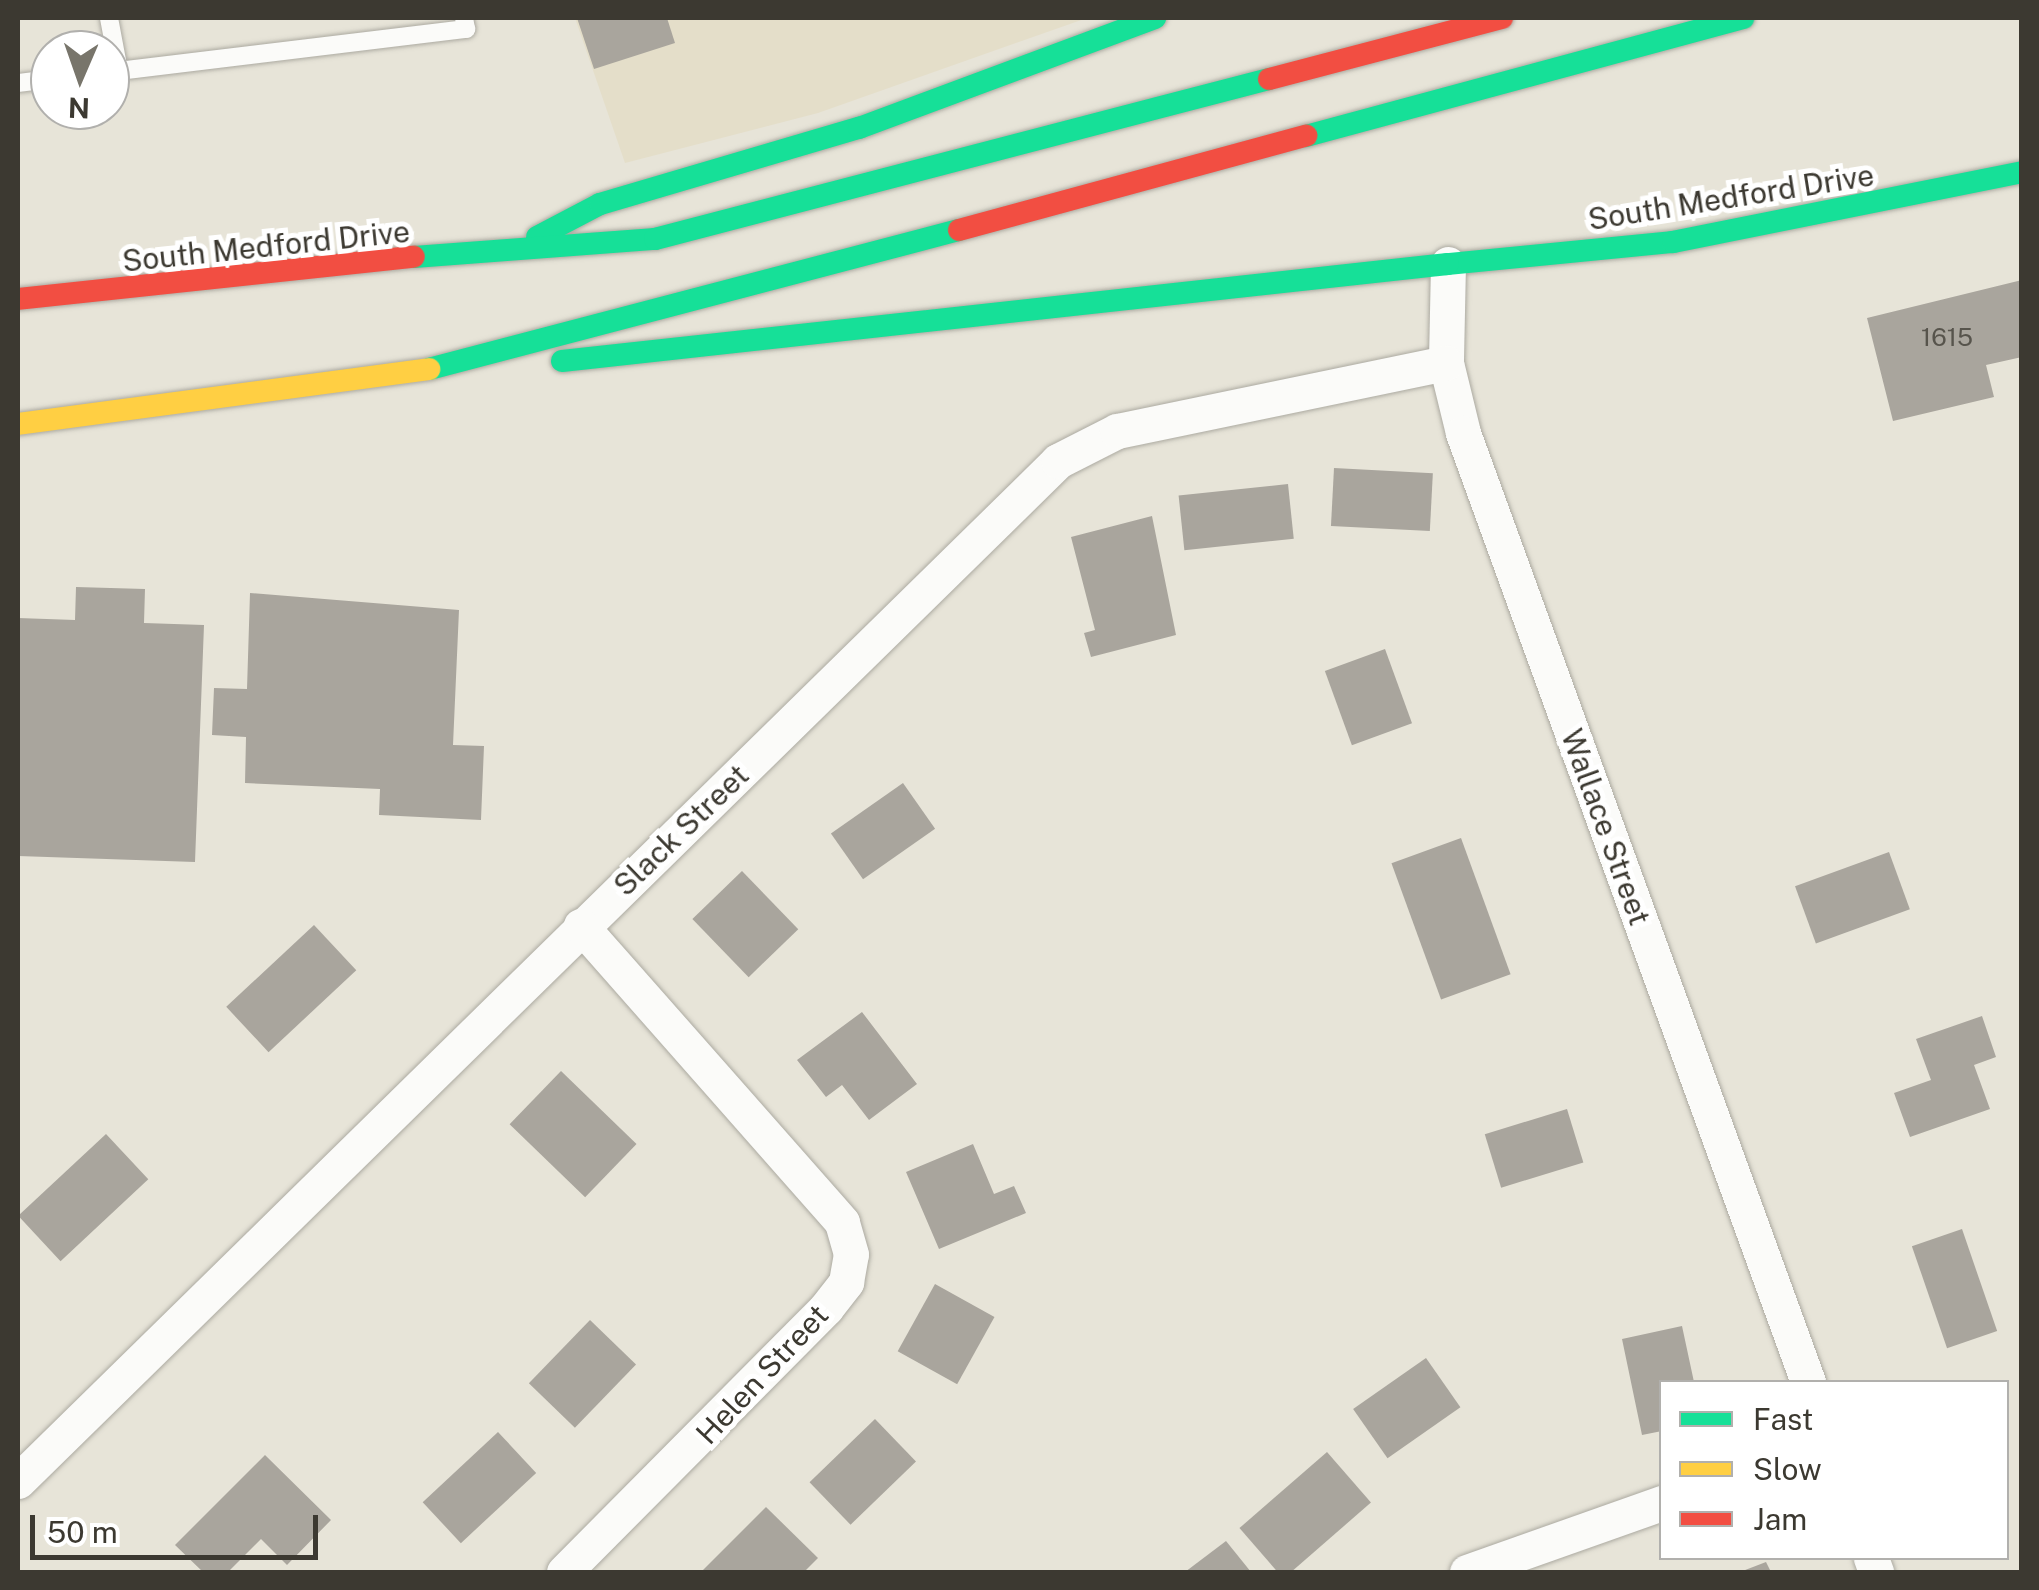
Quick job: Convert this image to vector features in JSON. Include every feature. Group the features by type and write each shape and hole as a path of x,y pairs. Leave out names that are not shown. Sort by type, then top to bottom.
{"main road":[{"path":"521,245 600,204 859,128 1155,18"},
{"name":"South Medford Drive","path":"18,299 521,245 655,239 1502,18"},
{"path":"18,424 460,365 1743,18"},
{"name":"South Medford Drive","path":"460,365 661,356 1122,294 1673,242 2022,172"}],"street":[{"name":"Wallace Street","path":"1448,264 1446,363 1463,433 1807,1380"},
{"name":"Slack Street","path":"18,1481 1058,461 1117,431 1446,363"},
{"name":"Helen Street","path":"564,1572 826,1308 846,1282 850,1254 842,1222 580,926"},
{"path":"1467,1572 1659,1504"}],"lane":[{"path":"130,70 466,29 464,18"}],"shaded area":[{"path":"575,18 1087,18 818,113 625,163"}],"building":[{"path":"577,18 667,18 675,43 594,69"},
{"path":"2022,280 2022,357 1986,365 1994,397 1893,421 1867,318"},
{"path":"1334,468 1433,473 1430,531 1331,526"},
{"path":"1288,484 1294,539 1184,550 1179,495"},
{"path":"1152,516 1176,635 1091,657 1084,633 1095,630 1071,537"},
{"path":"76,587 145,589 144,623 204,625 195,862 18,856 18,618 75,620"},
{"path":"250,593 459,610 453,745 484,746 481,820 379,815 380,789 245,783 246,737 212,735 214,688 247,689"},
{"path":"1385,649 1412,723 1352,745 1325,671"},
{"path":"903,783 935,829 863,879 831,833"},
{"path":"1461,838 1511,974 1441,1000 1391,863"},
{"path":"1889,852 1910,909 1816,944 1795,886"},
{"path":"742,871 798,929 749,977 692,919"},
{"path":"314,925 356,970 269,1052 226,1007"},
{"path":"862,1012 917,1084 869,1120 842,1085 826,1097 797,1060"},
{"path":"1982,1016 1996,1057 1974,1065 1990,1109 1910,1137 1894,1093 1931,1080 1916,1039"},
{"path":"561,1071 637,1144 585,1197 510,1124"},
{"path":"1567,1109 1583,1163 1501,1188 1485,1134"},
{"path":"106,1134 148,1179 61,1261 18,1216"},
{"path":"973,1144 994,1194 1014,1186 1026,1213 939,1249 906,1172"},
{"path":"1962,1229 1997,1331 1947,1348 1912,1246"},
{"path":"935,1284 994,1317 957,1384 898,1351"},
{"path":"590,1320 636,1364 575,1428 529,1383"},
{"path":"1682,1326 1694,1380 1659,1380 1659,1432 1642,1435 1622,1339"},
{"path":"1426,1358 1460,1407 1388,1458 1353,1409"},
{"path":"875,1419 916,1461 851,1525 810,1482"},
{"path":"498,1432 536,1473 461,1543 423,1502"},
{"path":"1327,1452 1371,1503 1291,1572 1278,1572 1239,1528"},
{"path":"265,1455 331,1520 287,1565 261,1539 228,1572 203,1572 175,1545"},
{"path":"766,1507 818,1558 804,1572 701,1572"},
{"path":"1226,1541 1251,1572 1185,1572"},
{"path":"1766,1562 1771,1572 1740,1572"}],"traffic: fast":[{"path":"537,237 600,204 859,128 1155,18"},
{"path":"1306,136 1743,18"},
{"path":"414,257 655,239 1269,79"},
{"path":"1448,264 1673,242 2022,172"},
{"path":"429,369 959,230"},
{"path":"562,361 1448,264"}],"traffic: slow":[{"path":"18,424 429,369"}],"traffic: jam":[{"path":"1269,79 1502,18"},
{"path":"959,230 1306,136"},
{"path":"18,299 414,257"}]}
